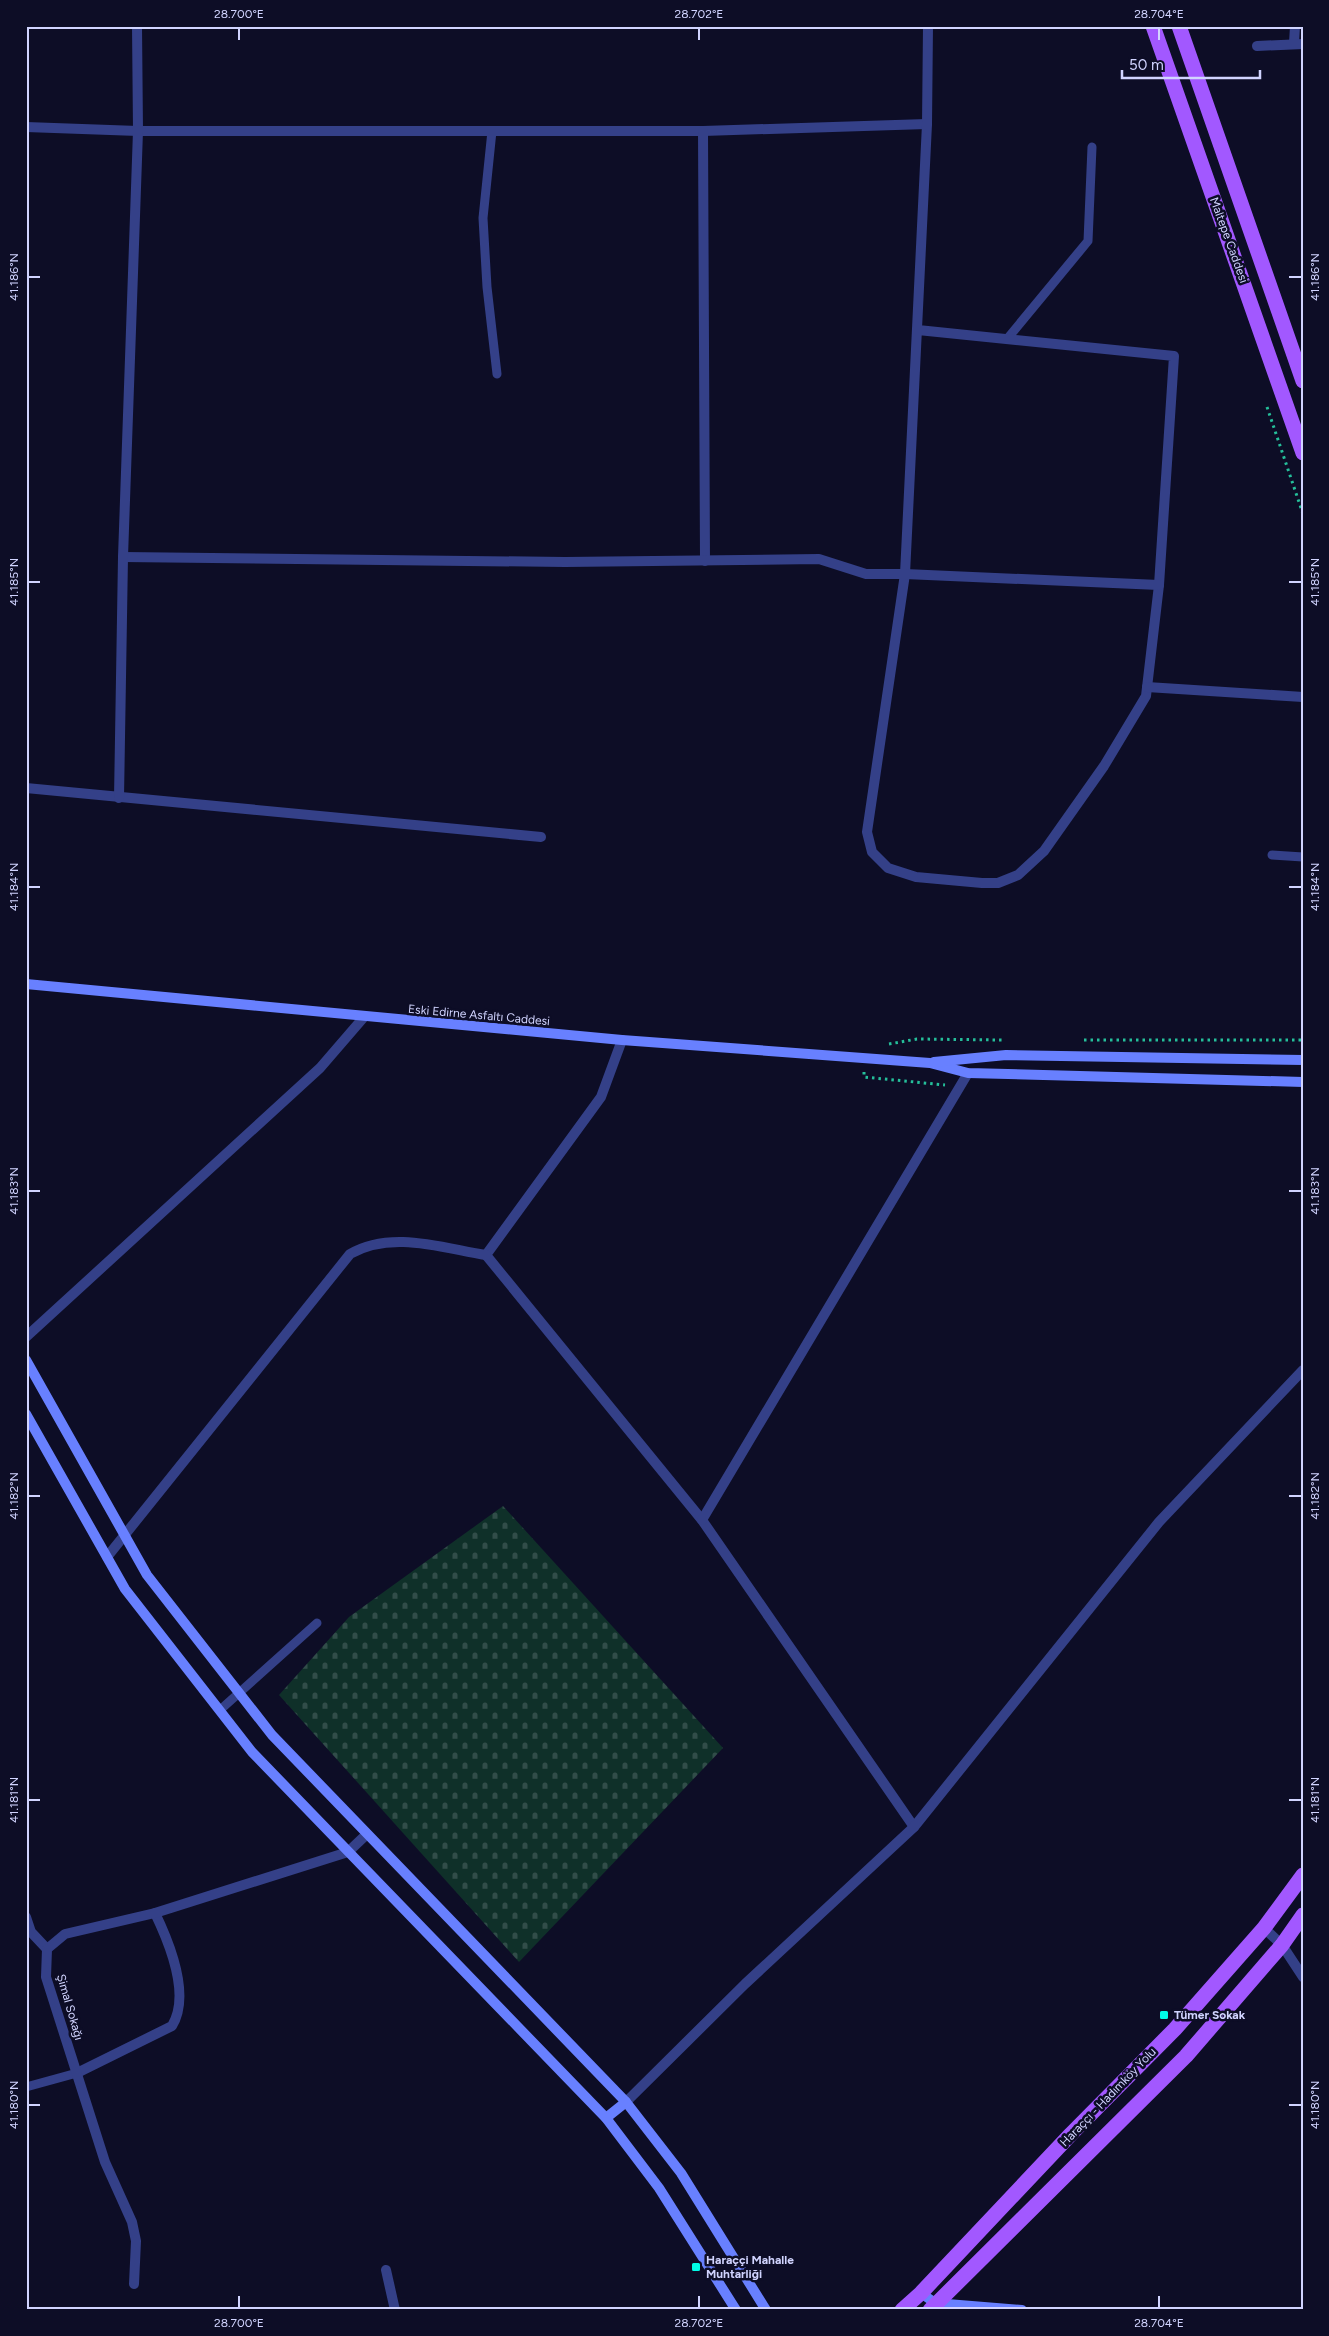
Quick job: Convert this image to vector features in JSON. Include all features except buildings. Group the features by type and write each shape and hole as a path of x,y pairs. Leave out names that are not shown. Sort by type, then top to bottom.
{"main road":[{"name":"Maltepe Caddesi","path":"1153,26 1303,453"},
{"name":"Maltepe Caddesi","path":"1179,26 1303,381"},
{"name":"Eski Edirne Asfaltı Caddesi","path":"26,984 364,1018 930,1063"},
{"path":"930,1063 1006,1055 1303,1060"},
{"path":"930,1063 968,1073 1303,1082"},
{"path":"26,1360 147,1574 239,1693 272,1735 626,2102 681,2173 766,2310"},
{"path":"26,1414 125,1589 252,1752 606,2118 659,2188 736,2310"},
{"name":"Haraççı - Hadımköy Yolu","path":"902,2310 921,2293 1071,2134 1175,2029 1264,1928 1303,1875"},
{"name":"Haraççı - Hadımköy Yolu","path":"932,2307 1186,2056 1282,1945 1303,1915"},
{"path":"606,2118 626,2102"},
{"path":"921,2293 932,2307 1022,2310"}],"street":[{"path":"119,798 123,557 138,132 137,26"},
{"path":"918,330 1174,356 1158,585 1146,696 1104,766 1044,851 1018,875 998,883 982,884 916,877 888,868 872,852 866,832 905,574 927,124 928,26"},
{"path":"1257,46 1298,44 1295,26"},
{"path":"26,127 138,132 703,132 927,124"},
{"path":"703,132 704,561"},
{"path":"123,557 565,562 819,559 866,574 1158,585"},
{"path":"1147,687 1303,697"},
{"path":"26,788 541,837"},
{"path":"26,1338 320,1068 364,1018"},
{"path":"486,1255 601,1097 622,1040"},
{"path":"702,1520 968,1073"},
{"path":"107,1557 350,1254 364,1246 382,1242 411,1242 486,1255 702,1520 914,1827"},
{"path":"626,2102 745,1984 914,1827 1159,1522 1303,1370"},
{"path":"26,1917 31,1932 47,1949 65,1934 155,1913 348,1852 367,1834"},
{"path":"77,2073 172,2026 178,2016 180,2000 171,1945 155,1913"},
{"path":"1264,1928 1282,1945 1303,1977"},
{"name":"Şimal Sokağı","path":"47,1949 46,1977 105,2162 132,2222 136,2241 134,2284"},
{"path":"386,2270 394,2310"}],"lane":[{"path":"492,132 483,218 487,286 497,374"},
{"path":"1007,339 1088,240 1092,147"},
{"path":"1272,856 1303,857"},
{"path":"220,1710 317,1623"},
{"path":"26,2087 77,2073"}],"path":[{"path":"917,1039 1004,1040"},
{"path":"1081,1040 1303,1040"}],"green space":[{"path":"503,1506 723,1748 519,1962 279,1695 349,1617"}],"place":[{"name":"Tümer Sokak","path":"1164,2015"},
{"name":"Haraççi Mahalle Muhtarliği","path":"696,2267"}]}
